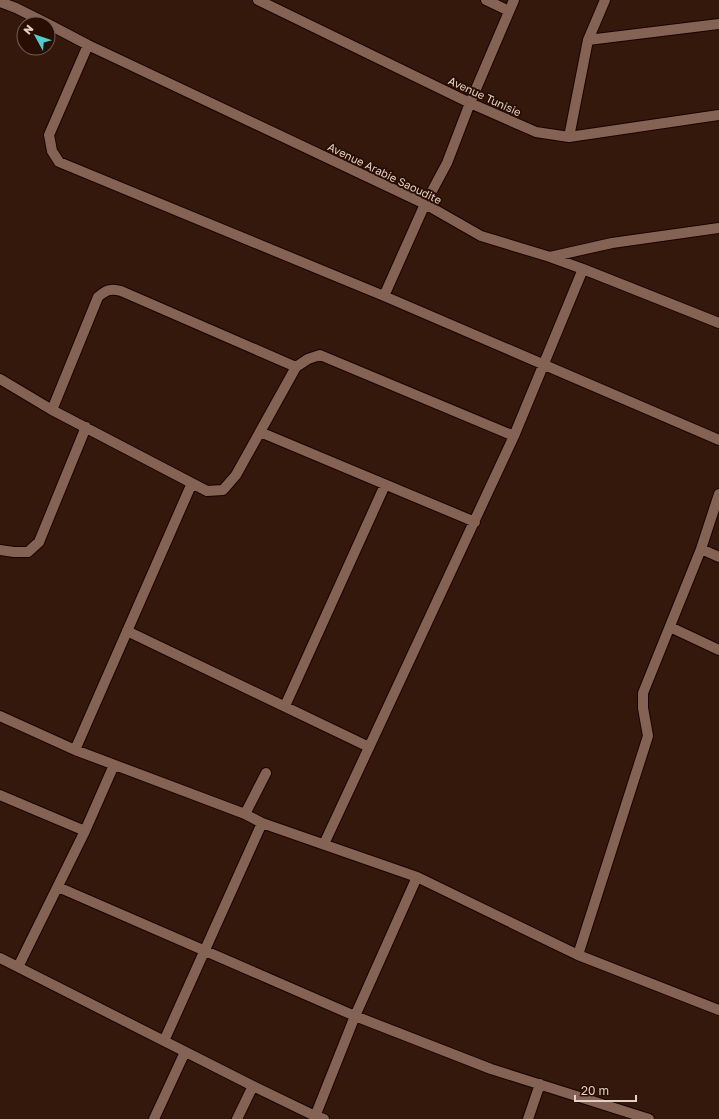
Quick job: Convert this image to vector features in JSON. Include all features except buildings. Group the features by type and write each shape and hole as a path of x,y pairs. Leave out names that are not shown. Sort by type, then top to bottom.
{"street":[{"name":"Avenue Tunisie","path":"258,0 470,103 536,132 569,137 719,115"},
{"path":"486,0 509,11"},
{"path":"384,296 425,204 447,163 470,103 514,0"},
{"path":"569,137 588,40 605,0"},
{"name":"Avenue Arabie Saoudite","path":"0,2 18,4 36,16"},
{"path":"588,40 719,24"},
{"name":"Avenue Arabie Saoudite","path":"56,28 88,45 425,204 481,236 550,257 583,269 719,323"},
{"path":"88,45 49,135 52,151 59,162 384,296 719,440"},
{"path":"550,257 612,243 719,228"},
{"path":"324,844 514,436 583,269"},
{"path":"52,410 98,297 104,292 112,289 128,294 296,367"},
{"path":"0,379 52,410 207,490 223,490 236,475 296,367 308,359 320,356 514,436"},
{"path":"0,550 28,552 39,542 86,427"},
{"path":"260,432 475,522"},
{"path":"75,750 192,483"},
{"path":"285,706 385,484"},
{"path":"578,956 648,736 643,708 643,693 701,549 719,494"},
{"path":"701,549 719,557"},
{"path":"670,627 719,650"},
{"path":"127,631 369,747"},
{"path":"0,716 75,750 245,814 262,823 417,877 578,956 719,1010"},
{"path":"18,967 58,887 114,765"},
{"path":"245,814 266,773"},
{"path":"0,795 84,830"},
{"path":"164,1041 262,823"},
{"path":"0,958 318,1118 355,1016 417,877"},
{"path":"58,887 355,1016 491,1069 649,1119"},
{"path":"154,1119 185,1052"},
{"path":"528,1119 540,1084"},
{"path":"237,1119 253,1086"}]}
